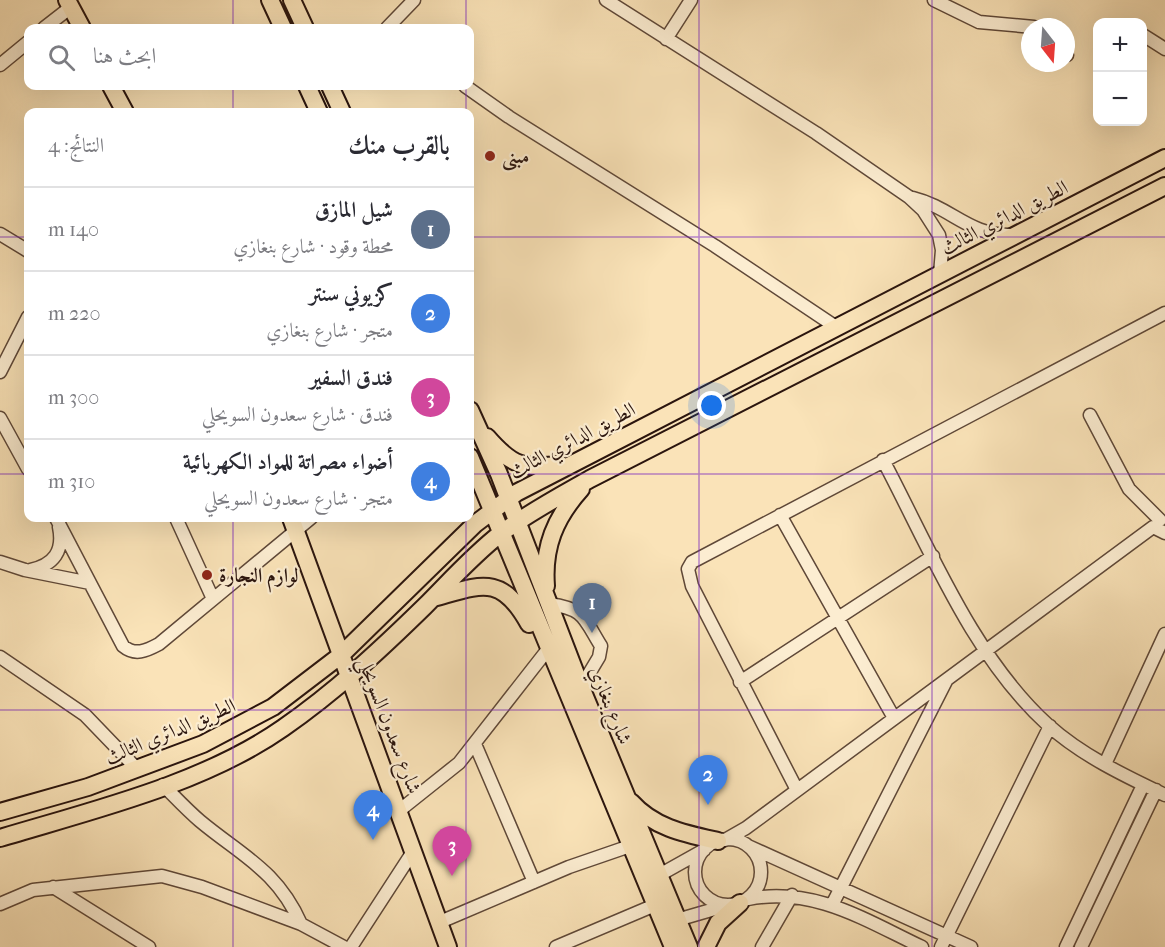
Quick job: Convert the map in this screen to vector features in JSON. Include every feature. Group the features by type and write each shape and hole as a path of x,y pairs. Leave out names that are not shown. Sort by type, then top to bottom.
{"main road":[{"path":"270,0 281,24"},
{"path":"292,0 302,24"},
{"path":"69,3 80,24"},
{"path":"113,90 123,108"},
{"path":"310,90 317,108"},
{"path":"332,90 340,108"},
{"name":"الطريق الدائري الثالث","path":"0,812 88,788 203,744 250,721 273,707 341,655 492,509 508,498 1165,158"},
{"path":"0,838 163,785 216,765 269,738 350,678 501,533 590,479 1165,186"},
{"path":"474,418 510,461 534,468 571,464"},
{"name":"شارع بنغازي","path":"474,421 508,498 624,793 670,922 673,947"},
{"name":"شارع بنغازي","path":"474,466 630,846 654,878 655,905 689,947"},
{"path":"548,603 545,572 549,539 564,510 590,479"},
{"name":"شارع سعدون السويحلي","path":"294,523 448,947"},
{"path":"432,599 480,585 496,588 512,599 522,612 555,668"},
{"path":"624,793 645,816 660,825 716,843"},
{"path":"706,947 718,923 739,902"}],"street":[{"path":"395,24 414,0"},
{"path":"606,0 816,133 909,197 923,210 939,235 942,250 940,274"},
{"path":"666,39 691,0"},
{"path":"934,0 961,5 979,22 1021,26"},
{"path":"49,24 69,3"},
{"path":"1147,38 1165,49"},
{"path":"0,65 24,45"},
{"path":"471,90 509,117 715,246 836,327"},
{"path":"909,197 932,204 985,233 1017,235"},
{"path":"0,234 24,249"},
{"path":"797,790 692,586 688,569 699,556 1165,313"},
{"path":"0,372 24,325"},
{"path":"1090,415 1129,489 1159,521 1165,533"},
{"path":"0,418 24,461"},
{"path":"883,460 984,652 1015,692 1050,726 1105,765 1160,792 1081,947"},
{"path":"780,515 894,718"},
{"path":"654,878 716,843 797,790 1159,521"},
{"path":"25,570 43,567 57,556 61,538 58,522"},
{"path":"59,522 123,646 129,651 139,653 159,644 294,523"},
{"path":"178,522 213,598"},
{"path":"740,682 933,556"},
{"path":"0,562 25,570 90,583"},
{"path":"548,603 570,607 580,612 601,646 599,657 581,687"},
{"path":"1105,765 1165,634"},
{"path":"400,810 437,783 475,744 545,653"},
{"path":"0,657 85,715 137,769"},
{"path":"832,905 948,677"},
{"path":"944,941 1050,726"},
{"path":"475,744 534,882"},
{"path":"163,785 200,821 240,849 278,884 292,904 301,924"},
{"path":"1066,947 1143,785"},
{"path":"748,846 759,862 761,873 755,891 739,902 712,901 700,889 695,872 700,856 716,843 748,846 840,888 944,941 971,947"},
{"path":"440,922 534,882 630,846"},
{"path":"351,947 414,850"},
{"path":"0,904 33,890 53,886 162,876 202,887 301,924 344,947"},
{"path":"53,886 149,947"},
{"path":"670,922 772,894 792,895 832,905 921,947"},
{"path":"762,947 792,895"},
{"path":"556,947 655,905"}],"place":[{"name":"مبنى","path":"490,156"},
{"name":"لوازم النجارة","path":"207,575"},
{"name":"شيل المازق","path":"592,633"},
{"name":"كزيوني سنتر","path":"708,805"},
{"name":"أضواء مصراتة للمواد الكهربائية","path":"373,840"},
{"name":"فندق السفير","path":"452,876"}]}
